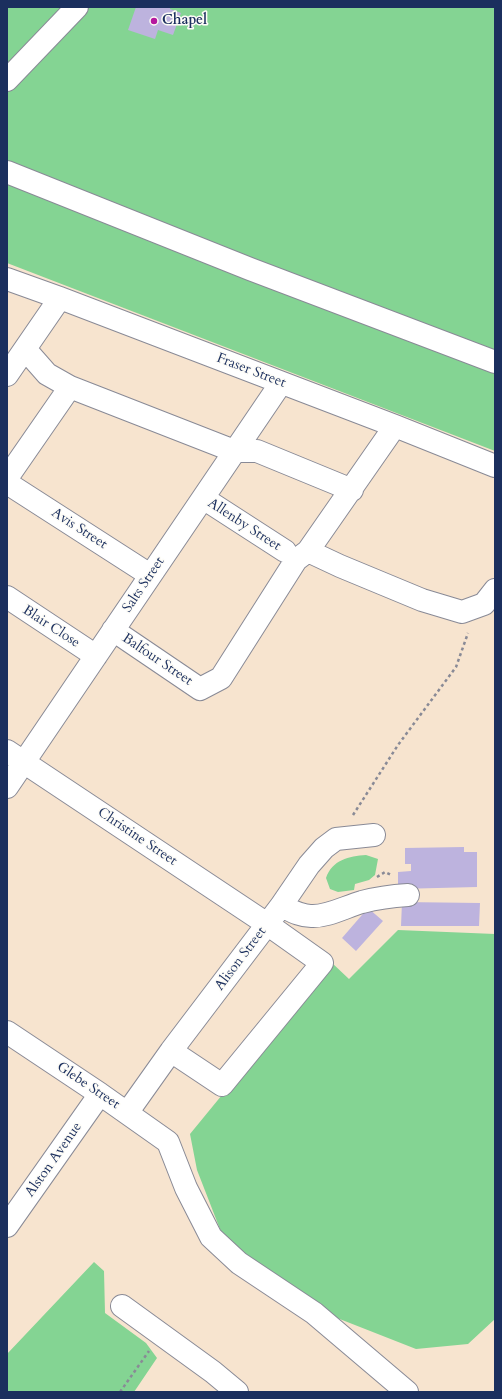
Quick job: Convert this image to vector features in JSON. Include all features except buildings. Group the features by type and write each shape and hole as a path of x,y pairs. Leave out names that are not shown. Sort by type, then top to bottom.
{"street":[{"path":"7,80 77,7"},
{"path":"7,172 242,266 495,362"},
{"name":"Fraser Street","path":"7,279 395,426 495,466"},
{"path":"60,298 14,362 47,374 70,387 234,451 257,451 352,490"},
{"name":"Salts Street","path":"7,786 16,756 96,656 281,383"},
{"path":"7,478 70,387"},
{"path":"395,426 352,490 308,551 422,600 462,612 484,604 495,590"},
{"name":"Avis Street","path":"7,482 150,575"},
{"name":"Allenby Street","path":"203,498 285,551"},
{"name":"Balfour Street","path":"113,630 200,689 221,678 296,560 308,551"},
{"name":"Blair Close","path":"7,597 96,656"},
{"name":"Christine Street","path":"16,756 267,924 322,963 222,1085 170,1051"},
{"path":"336,839 374,835"},
{"name":"Alison Street","path":"127,1113 170,1051 282,906 309,865 324,848 336,839"},
{"path":"282,906 294,912 311,916 324,914 363,902 408,894"},
{"name":"Glebe Street","path":"7,1032 100,1094 168,1142 186,1188 211,1237 239,1263 314,1313 407,1392"},
{"name":"Alston Avenue","path":"7,1226 100,1094"},
{"path":"122,1306 213,1372 237,1392"}],"path":[{"path":"336,839 367,795 398,745 456,667 470,629 470,608"},
{"path":"120,1392 161,1334"}],"green space":[{"path":"7,7 495,7 495,451 7,263"},
{"path":"366,855 378,859 375,875 369,880 355,884 354,890 338,892 330,889 326,878 332,867 347,858"},
{"path":"398,930 495,934 495,1319 468,1344 416,1349 332,1316 225,1242 197,1170 190,1134 331,962 349,979"},
{"path":"94,1262 104,1271 105,1313 146,1343 157,1358 134,1392 7,1392 7,1354"}],"place":[{"name":"Chapel","path":"154,21"}]}
